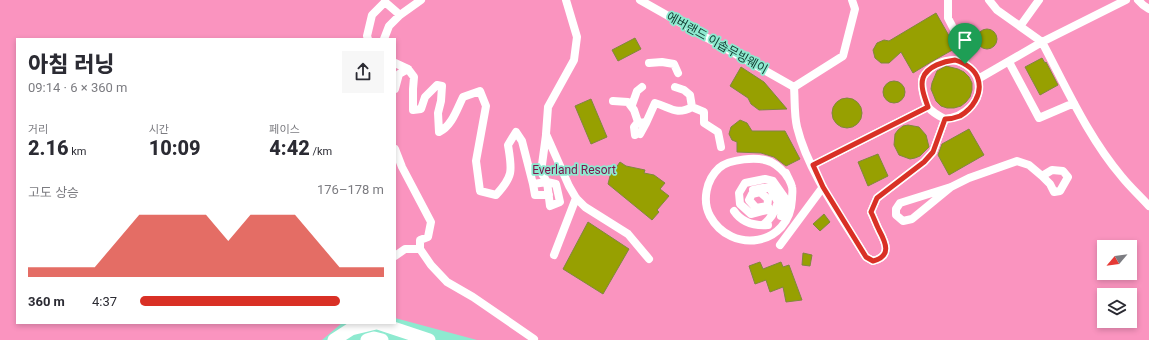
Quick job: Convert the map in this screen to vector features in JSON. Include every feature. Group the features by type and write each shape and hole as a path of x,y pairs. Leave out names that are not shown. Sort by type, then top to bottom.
{"street":[{"path":"384,38 389,26 400,15 421,0"},
{"path":"533,184 547,182 556,184 560,202 550,206 547,182 541,172 548,107 574,60 576,38 566,0"},
{"name":"에버랜드 이솝무빙웨이","path":"640,0 794,87"},
{"path":"852,0 855,9 843,56 794,87 797,125 804,151 813,165 823,187 866,257 873,261 881,259 886,252 885,242 871,212 877,198 924,162 933,152 945,119"},
{"path":"948,0 948,18 963,47 965,64"},
{"path":"989,0 997,10 1042,42 1074,103 1098,143 1121,176 1149,206"},
{"path":"1021,26 1039,0"},
{"path":"978,79 1042,42 1126,0"},
{"path":"1138,0 1149,9"},
{"path":"368,38 372,14 385,1 400,15"},
{"path":"955,60 965,64 973,71 978,79 979,91 970,108 960,116 945,119 928,107 922,86 923,77 930,69 944,61 955,60"},
{"path":"649,63 662,62 674,64 678,73"},
{"path":"1009,62 1039,118 1074,103"},
{"path":"396,64 408,69 414,77 413,110 421,109 425,98 437,85 442,86 441,101 438,113 439,132 444,130 452,119 463,97 480,91 486,106 476,161 480,191 496,195 506,184 512,167 508,145 516,132 522,141 535,195 549,195"},
{"path":"396,84 399,74 408,69"},
{"path":"632,105 637,91 642,87"},
{"path":"675,87 684,90 690,95 692,107"},
{"path":"613,101 628,102 632,105 642,123"},
{"path":"637,135 642,123 655,103 666,106 676,112 685,111 692,107"},
{"path":"692,107 704,112 704,123 718,132 721,147"},
{"path":"813,165 928,107"},
{"path":"546,134 569,186 576,198 584,207 628,234 649,259"},
{"path":"396,152 402,167 431,222 428,236 420,240 420,249 447,282 473,297 534,339"},
{"path":"734,211 737,216 746,223 767,226 782,216 792,206 793,188 787,176 771,162 757,159 731,162 719,168 710,179 706,191 706,203 710,216 719,227 730,235 741,240 754,241 769,237 778,231 788,219 792,206"},
{"path":"951,187 912,219 903,221 896,215 896,209 900,203 951,187 969,178 1017,161 1029,165 1042,176"},
{"path":"749,200 752,194 760,192 768,199 767,210 751,214 740,204 739,193 745,183 765,179 773,181 785,198 782,216"},
{"path":"780,245 823,187"},
{"path":"763,225 775,211 778,202 770,188 750,190 749,200 756,208 768,206"},
{"path":"554,256 576,198"},
{"path":"396,255 405,249 420,249"},
{"path":"334,340 351,329 373,324"},
{"path":"380,324 429,340"},
{"path":"367,340 374,338 382,340"}],"green space":[{"name":"Everland Resort","path":"0,0 1149,0 1149,340 477,340 396,318 396,38 16,38 16,324 341,324 322,340 0,340"}],"building":[{"path":"936,13 956,48 913,73 901,52 889,63 881,63 875,58 873,50 877,43 884,40 889,41"},
{"path":"987,29 994,32 997,39 994,46 987,49 980,46 977,39 980,32"},
{"path":"635,38 641,49 618,61 612,50"},
{"path":"1042,58 1045,63 1046,62 1058,85 1040,95 1025,67"},
{"path":"946,66 964,72 972,83 970,97 961,106 954,108 941,106 936,101 931,89 937,71"},
{"path":"741,67 764,82 787,109 759,110 751,104 748,98 730,86"},
{"path":"894,81 902,84 905,92 902,100 894,103 886,100 883,92 886,84"},
{"path":"847,98 857,103 862,113 857,123 847,128 837,123 832,113 837,103"},
{"path":"591,99 607,137 591,144 575,106"},
{"path":"740,120 747,123 752,131 785,131 800,159 786,166 774,157 761,153 737,152 737,142 732,140 729,134 731,127"},
{"path":"908,125 919,127 926,135 929,147 920,156 910,159 899,155 894,145 895,134 903,126"},
{"path":"969,129 984,155 949,175 938,155 942,144"},
{"path":"878,154 888,176 868,186 858,162"},
{"path":"620,162 626,166 645,170 644,173 654,175 665,183 660,189 669,196 657,210 659,212 652,220 608,184 610,176"},
{"path":"824,214 830,222 820,231 813,224"},
{"path":"588,222 629,249 603,294 563,269"},
{"path":"803,253 812,255 810,266 802,265"},
{"path":"760,262 763,269 781,262 783,267 789,265 802,300 786,302 783,287 770,292 766,280 755,284 749,266"}],"route":[{"path":"955,60 965,64 973,71 978,79 979,91 975,101 970,108 960,116 945,119 933,152 924,162 877,198 871,212 885,242 886,252 881,259 873,261 866,257 823,187 813,165 928,107 922,86 923,77 930,69 944,61 955,60"}]}
